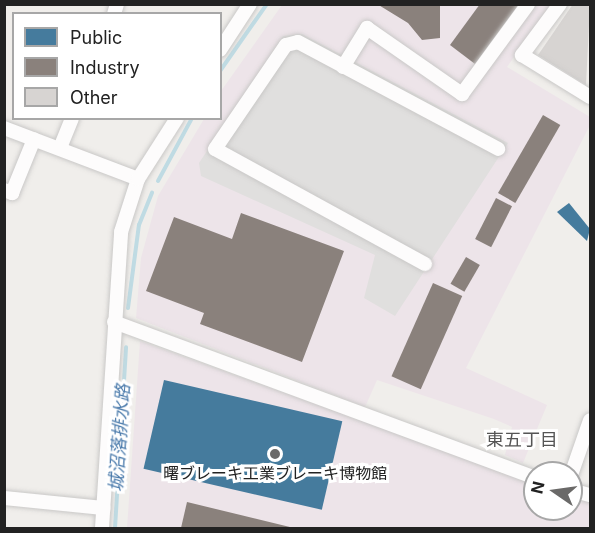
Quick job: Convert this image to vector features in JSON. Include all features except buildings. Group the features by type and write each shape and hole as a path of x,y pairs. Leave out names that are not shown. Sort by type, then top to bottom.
{"street":[{"path":"222,47 250,4"},
{"path":"343,67 367,28 462,94 528,4"},
{"path":"560,4 522,55 591,97"},
{"path":"425,264 215,149 286,45 298,42 498,149"},
{"path":"60,148 71,120"},
{"path":"102,528 121,232 138,179 176,120"},
{"path":"4,128 138,179"},
{"path":"4,190 12,193 34,139"},
{"path":"114,322 523,474"},
{"path":"576,461 590,425"},
{"path":"4,498 103,508"}],"shaded area":[{"path":"282,5 551,5 507,67 590,117 590,125 466,368 547,405 523,463 505,455 512,427 494,419 377,380 365,407 136,318 141,258 158,196 203,120 222,120 222,90"},
{"path":"302,34 508,143 395,316 364,298 375,255 201,176 199,163 283,36"},
{"path":"140,341 523,479 523,521 583,521 583,496 590,498 590,528 127,528"}],"waterway":[{"name":"城沼落排水路","path":"222,68 267,4"},
{"name":"城沼落排水路","path":"158,181 191,120"},
{"name":"城沼落排水路","path":"128,308 139,225 152,193"},
{"name":"城沼落排水路","path":"115,528 126,347"}],"place":[{"name":"曙ブレーキ工業ブレーキ博物館","path":"275,454"}],"district":[{"name":"東五丁目","path":"522,440"}]}
